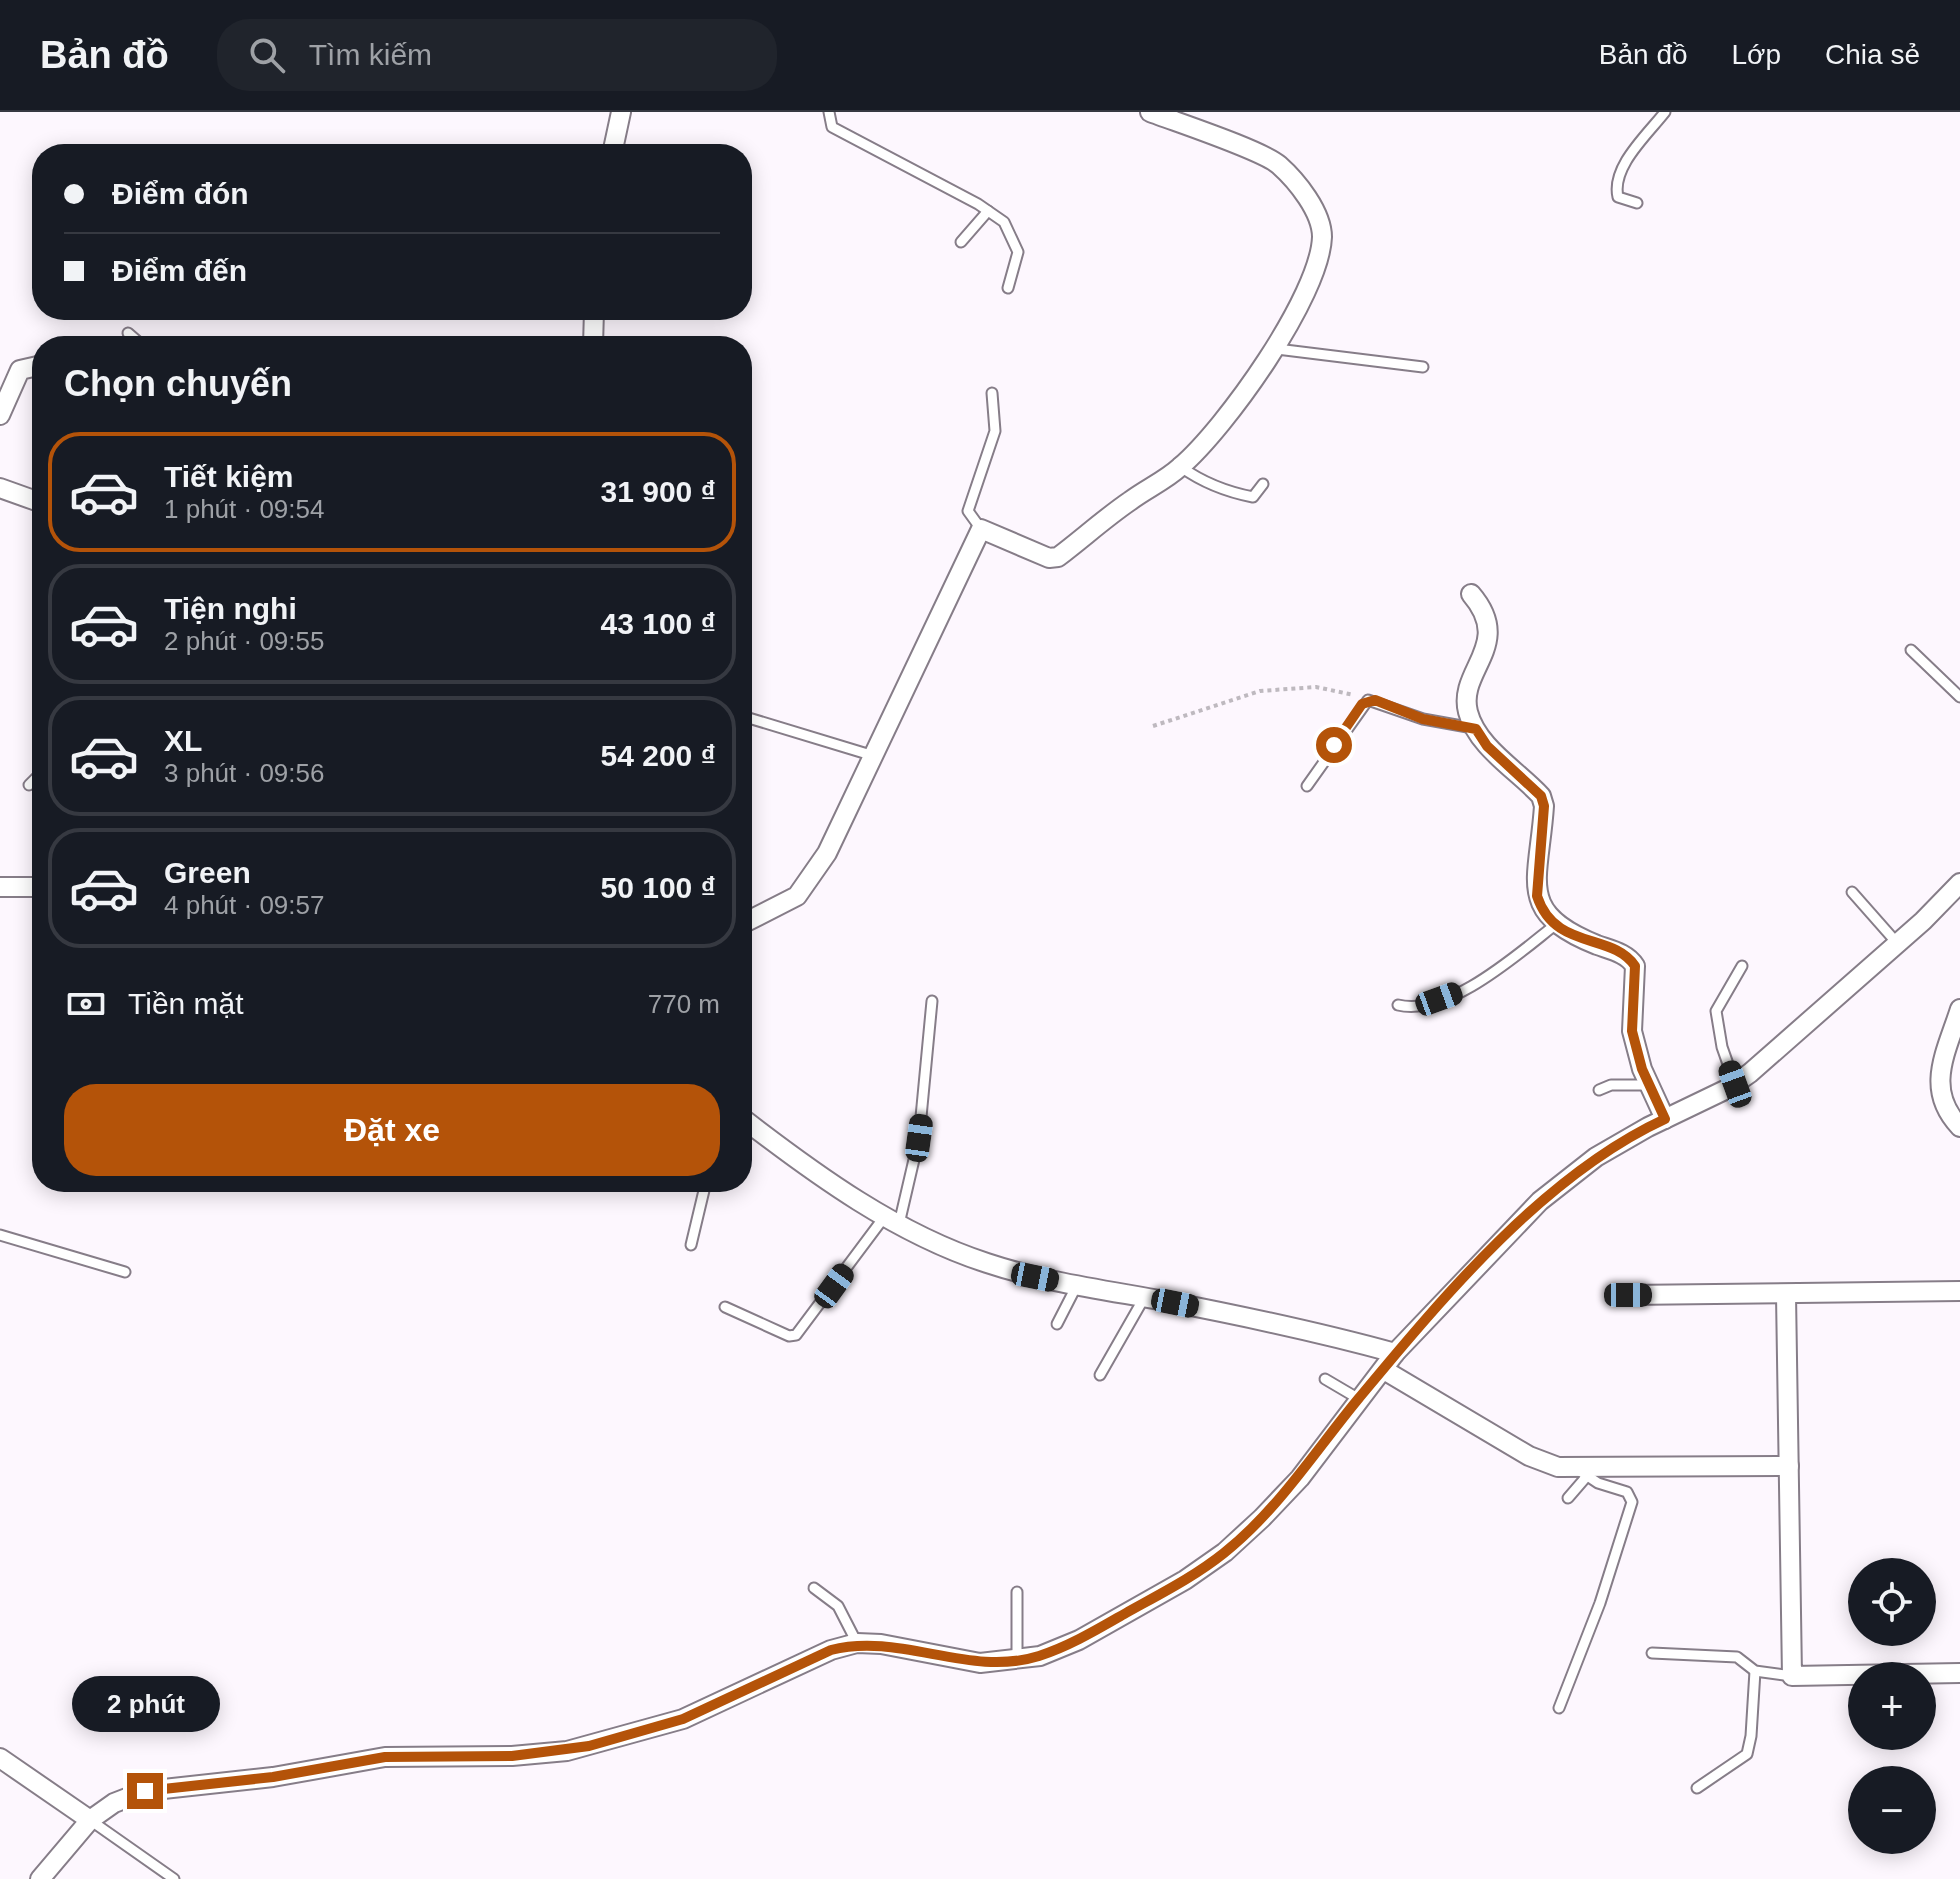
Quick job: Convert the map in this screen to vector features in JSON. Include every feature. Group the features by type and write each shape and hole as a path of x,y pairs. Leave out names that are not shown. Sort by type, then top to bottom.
{"street":[{"path":"614,144 621,112"},
{"path":"752,919 786,904 805,888 827,853 981,529 1049,558 1058,557 1126,503 1181,467 1277,349 1302,300 1319,254 1322,235 1317,216 1277,163 1150,112"},
{"path":"0,415 20,370 32,367"},
{"path":"0,488 32,499"},
{"path":"1471,594 1485,617 1488,639 1466,704 1487,746 1541,796 1544,806 1537,896 1542,909 1555,925 1621,954 1635,966 1632,1031 1649,1085 1665,1119"},
{"path":"40,1879 90,1820 114,1803 145,1791 273,1777 385,1757 512,1756 610,1742 683,1719 831,1650 857,1643 980,1663 1017,1661 1079,1640 1185,1580 1225,1552 1300,1478 1395,1353 1540,1201 1596,1157 1735,1084 1897,943 1960,883"},
{"path":"0,887 32,887"},
{"path":"1960,1009 1939,1080 1939,1093 1947,1114 1960,1127"},
{"path":"752,1126 831,1183 892,1220 984,1262 1077,1285 1300,1326 1395,1353"},
{"path":"1628,1295 1960,1291"},
{"path":"1786,1295 1792,1676 1960,1673"},
{"path":"1384,1370 1529,1456 1558,1467 1582,1472 1789,1466"},
{"path":"0,1758 90,1820"}],"lane":[{"path":"829,112 832,127 1004,222 1018,252 1008,288"},
{"path":"1637,203 1618,197 1615,186 1633,153 1665,112"},
{"path":"961,242 988,211"},
{"path":"128,333 131,336"},
{"path":"1277,349 1423,367"},
{"path":"981,529 968,511 995,431 992,393"},
{"path":"1181,467 1199,480 1242,495 1253,497 1263,484"},
{"path":"1911,650 1960,697"},
{"path":"1307,786 1368,700 1423,719 1476,729"},
{"path":"752,719 874,756"},
{"path":"29,785 32,782"},
{"path":"1852,892 1897,943"},
{"path":"1398,1005 1417,1007 1477,984 1555,925"},
{"path":"1735,1084 1722,1047 1716,1011 1717,1002 1742,966"},
{"path":"725,1307 789,1336 796,1335 892,1220 919,1138 932,1001"},
{"path":"1599,1090 1611,1085 1649,1085"},
{"path":"691,1245 704,1192"},
{"path":"0,1235 125,1272"},
{"path":"1057,1324 1077,1285"},
{"path":"1100,1375 1144,1298"},
{"path":"1325,1379 1359,1399"},
{"path":"1559,1708 1600,1603 1632,1502 1627,1492 1582,1472 1568,1498"},
{"path":"814,1588 838,1606 857,1643"},
{"path":"1017,1592 1017,1661"},
{"path":"1652,1653 1737,1657 1755,1671 1792,1676"},
{"path":"1697,1788 1747,1754 1755,1671"},
{"path":"90,1820 174,1879"}],"path":[{"path":"1153,726 1260,691 1316,687 1368,700"}],"route":[{"path":"145,1791 273,1777 385,1757 512,1756 567,1751 610,1742 683,1719 831,1650 857,1643 881,1644 980,1663 1040,1656 1079,1640 1185,1580 1225,1552 1300,1478 1395,1353 1540,1201 1596,1157 1665,1119 1642,1069 1632,1031 1630,1015 1635,966 1621,954 1555,925 1542,909 1537,896 1544,806 1541,796 1487,746 1476,729 1423,719 1375,700 1362,704 1334,745"}]}
